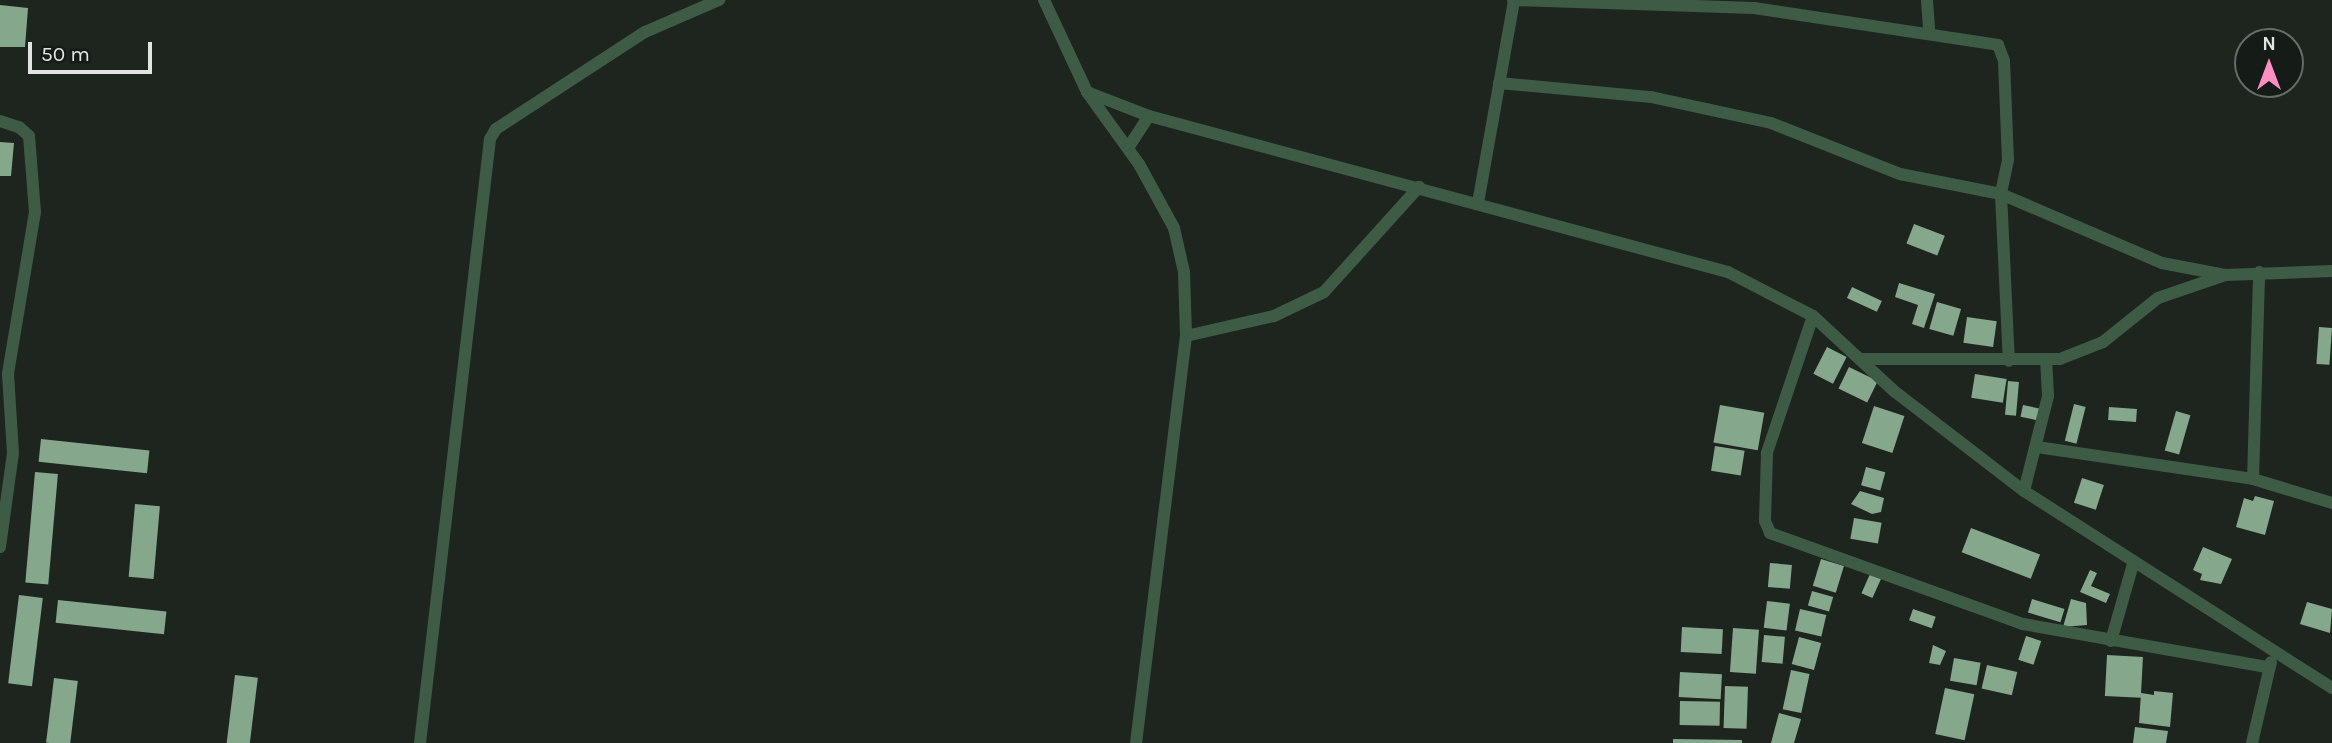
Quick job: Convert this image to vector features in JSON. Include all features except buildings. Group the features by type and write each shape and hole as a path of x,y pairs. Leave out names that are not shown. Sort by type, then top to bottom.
{"street":[{"path":"420,743 490,139 502,124 645,32 719,0"},
{"path":"1044,0 1087,92 1128,148 1174,228 1184,272 1186,336 1136,743"},
{"path":"1478,203 1513,0 1754,8 1929,32 1998,45 2004,61 2008,160 2001,194 2009,361"},
{"path":"1927,0 1929,32"},
{"path":"1499,83 1651,97 1771,123 1900,174 2001,194 2162,263 2225,275"},
{"path":"1087,92 1149,116 1728,272 1813,316 1894,391 2024,491 2332,688"},
{"path":"1128,148 1149,116"},
{"path":"0,121 19,127 29,136 35,212 4,372 13,453 0,547"},
{"path":"1186,336 1274,316 1324,292 1419,187"},
{"path":"1862,359 2046,361 2103,342 2158,298 2225,275 2332,271"},
{"path":"2253,479 2259,272"},
{"path":"1813,316 1767,453 1765,521 1770,533 1780,541 1884,571 2023,624 2268,667"},
{"path":"2024,491 2048,396 2046,361"},
{"path":"2037,447 2253,479 2332,503"},
{"path":"2111,641 2134,561"},
{"path":"2252,743 2268,667 2276,650"}]}
